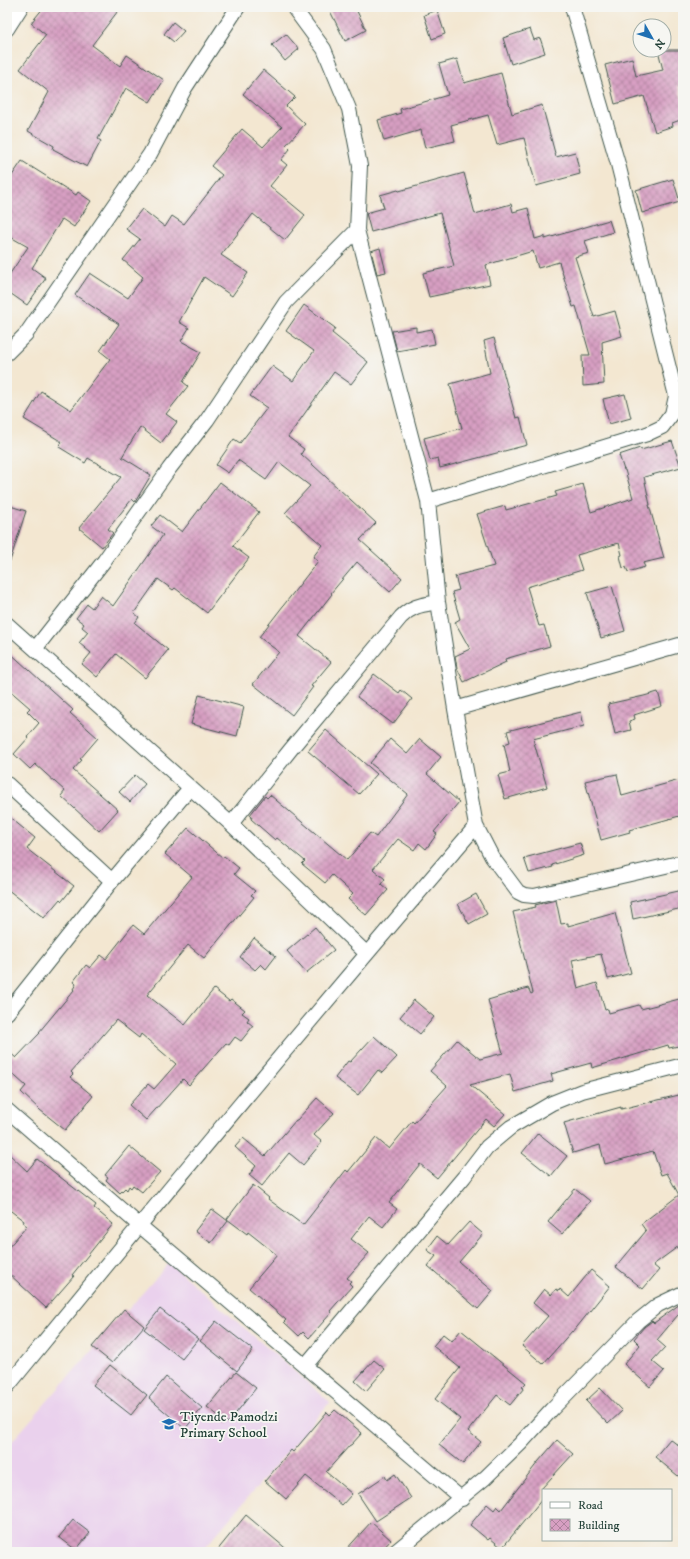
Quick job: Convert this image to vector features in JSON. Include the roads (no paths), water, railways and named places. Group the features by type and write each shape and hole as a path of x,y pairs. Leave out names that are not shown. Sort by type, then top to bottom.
{"street":[{"path":"7,29 21,7"},
{"path":"7,353 26,334 150,154 186,88 238,7"},
{"path":"293,7 324,49 349,109 360,166 357,230 428,501 438,602 476,826 499,868 518,892 524,895 534,896 561,891 683,862"},
{"path":"428,501 647,434 662,427 672,414 676,396 618,164 572,7"},
{"path":"35,649 104,561 169,469 207,420 286,302 357,230"},
{"path":"231,824 291,749 401,617 408,610 418,606 438,602"},
{"path":"7,624 231,824 366,953"},
{"path":"455,709 683,644"},
{"path":"7,784 112,881"},
{"path":"7,1013 112,881 190,788"},
{"path":"7,1387 139,1225 366,953 476,826"},
{"path":"305,1366 464,1177 487,1147 511,1128 552,1103 582,1091 683,1065"},
{"path":"7,1110 139,1225 462,1499"},
{"path":"395,1552 462,1499 485,1478 520,1444 638,1321 658,1305 683,1293"}],"place":[{"name":"Tiyende Pamodzi Primary School","path":"169,1424"}]}
